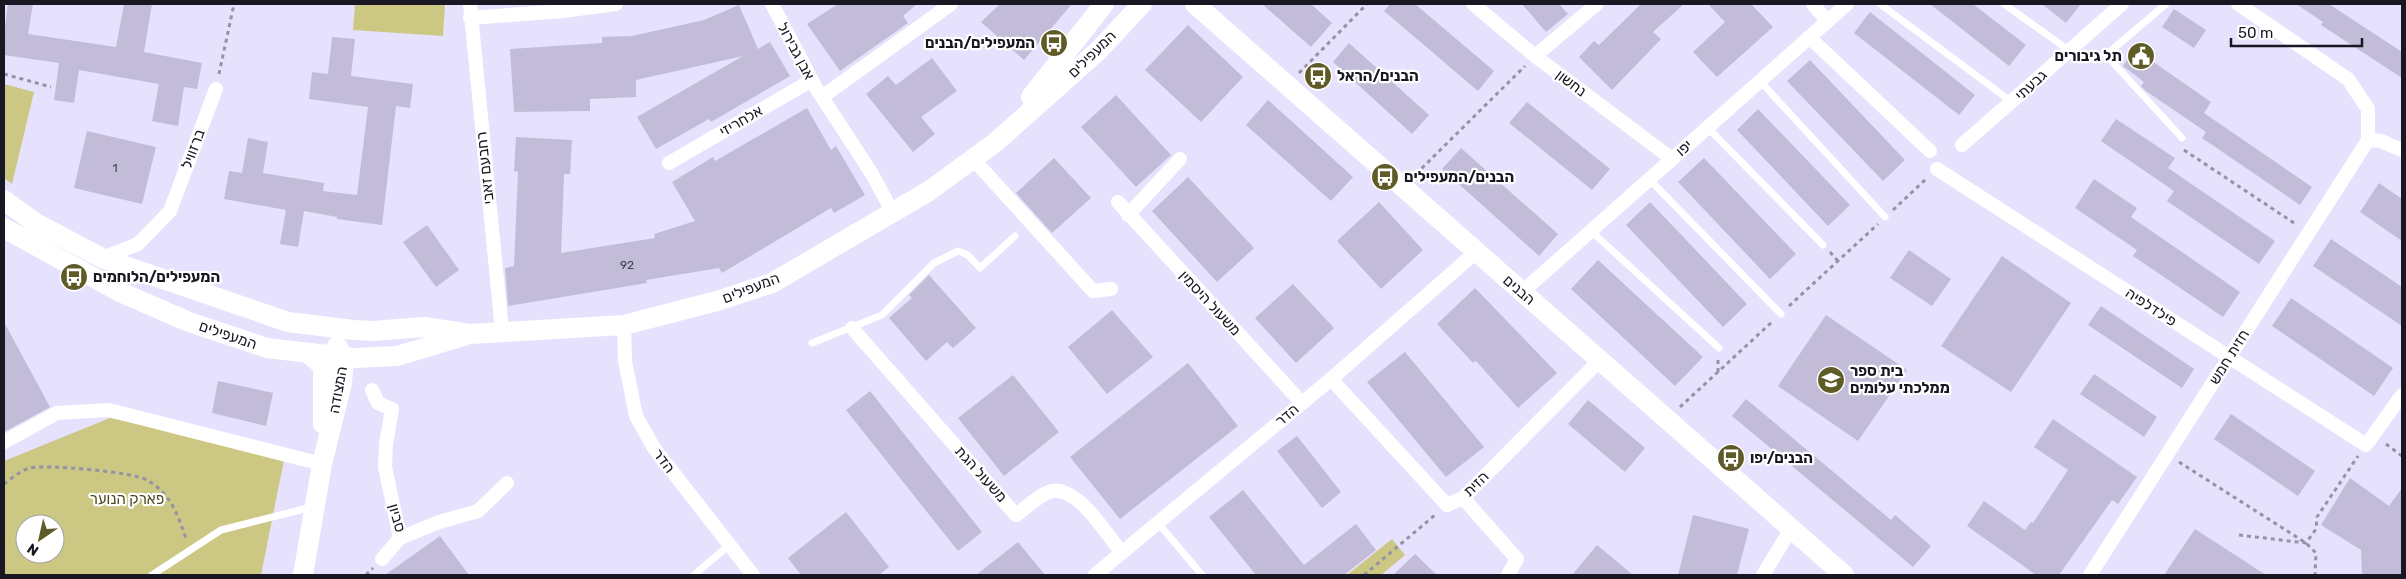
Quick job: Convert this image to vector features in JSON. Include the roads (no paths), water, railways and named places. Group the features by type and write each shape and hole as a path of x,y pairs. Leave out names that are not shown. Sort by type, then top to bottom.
{"street":[{"path":"470,11 563,11 616,4"},
{"name":"אבן גבירול","path":"772,4 812,80 872,174 893,212"},
{"path":"822,97 951,4"},
{"name":"המעפילים","path":"996,142 1104,4"},
{"name":"המעפילים","path":"4,228 120,292 189,322 267,348 344,357 397,356 470,334 624,325 717,301 772,283 929,191 974,160 996,142 1099,50 1142,4"},
{"name":"הבנים","path":"1195,4 1476,252 1601,359 1666,419 1844,575"},
{"name":"נחשון","path":"1473,4 1535,56 1672,159"},
{"path":"1535,56 1597,4"},
{"path":"1813,4 1828,21"},
{"name":"יפו","path":"1522,292 1847,4"},
{"name":"גבעתי","path":"1962,146 2122,4"},
{"path":"2238,4 2348,79 2368,109 2368,140 2381,140 2402,150"},
{"name":"רחבעם זאבי","path":"470,11 502,331"},
{"path":"1809,37 1930,151"},
{"name":"אלחריזי","path":"669,163 812,80"},
{"name":"ברזוויל","path":"102,258 138,244 170,211 216,89"},
{"name":"חזית חמש","path":"2090,575 2368,140"},
{"path":"1128,215 1180,159"},
{"path":"974,160 1093,291 1111,289"},
{"name":"פילדלפיה","path":"1937,169 2229,356 2369,440 2402,395"},
{"name":"המעפילים","path":"4,200 34,222 102,258 288,322 373,331 424,327 470,334"},
{"name":"משעול היסמין","path":"1118,202 1302,403"},
{"name":"הדר","path":"1095,575 1331,380 1476,252"},
{"name":"הדר","path":"624,325 625,361 636,416 654,448 728,546 753,575"},
{"name":"המצודה","path":"303,575 322,464 342,383 344,357 333,338 316,326"},
{"name":"משעול הגת","path":"852,328 1016,515 1050,491 1066,491 1078,499 1122,553"},
{"name":"המצודה","path":"308,353 324,366 322,464"},
{"name":"הזית","path":"1331,380 1447,505 1463,498 1601,359"},
{"name":"סביון","path":"372,390 378,403 392,408 386,444 385,467 400,538 439,522 478,511 507,483"},
{"path":"4,442 57,413 108,410 322,464"},
{"path":"1463,498 1517,558 1508,575"},
{"path":"1763,575 1791,529"},
{"path":"382,559 400,538"}],"lane":[{"path":"1880,4 2012,102"},
{"path":"2004,4 2070,50"},
{"path":"2166,4 2106,55 2182,138"},
{"path":"1760,81 1885,217"},
{"path":"1707,128 1823,245"},
{"path":"1649,179 1781,314"},
{"path":"1591,231 1719,348"},
{"path":"812,343 882,314 913,281 934,263 949,254 958,251 968,255 980,268 1015,236"},
{"path":"152,575 221,530 315,506"},
{"path":"1158,523 1202,575"},
{"path":"694,575 728,546"}],"place":[{"name":"המעפילים/הבנים","path":"1054,43"},
{"name":"תל גיבורים","path":"2141,56"},
{"name":"הבנים/הראל","path":"1318,76"},
{"name":"הבנים/המעפילים","path":"1385,177"},
{"name":"המעפילים/הלוחמים","path":"74,277"},
{"name":"בית ספר ממלכתי עלומים","path":"1831,380"},
{"name":"הבנים/יפו","path":"1731,458"}],"park label":[{"name":"פארק הנוער","path":"127,499"}]}
